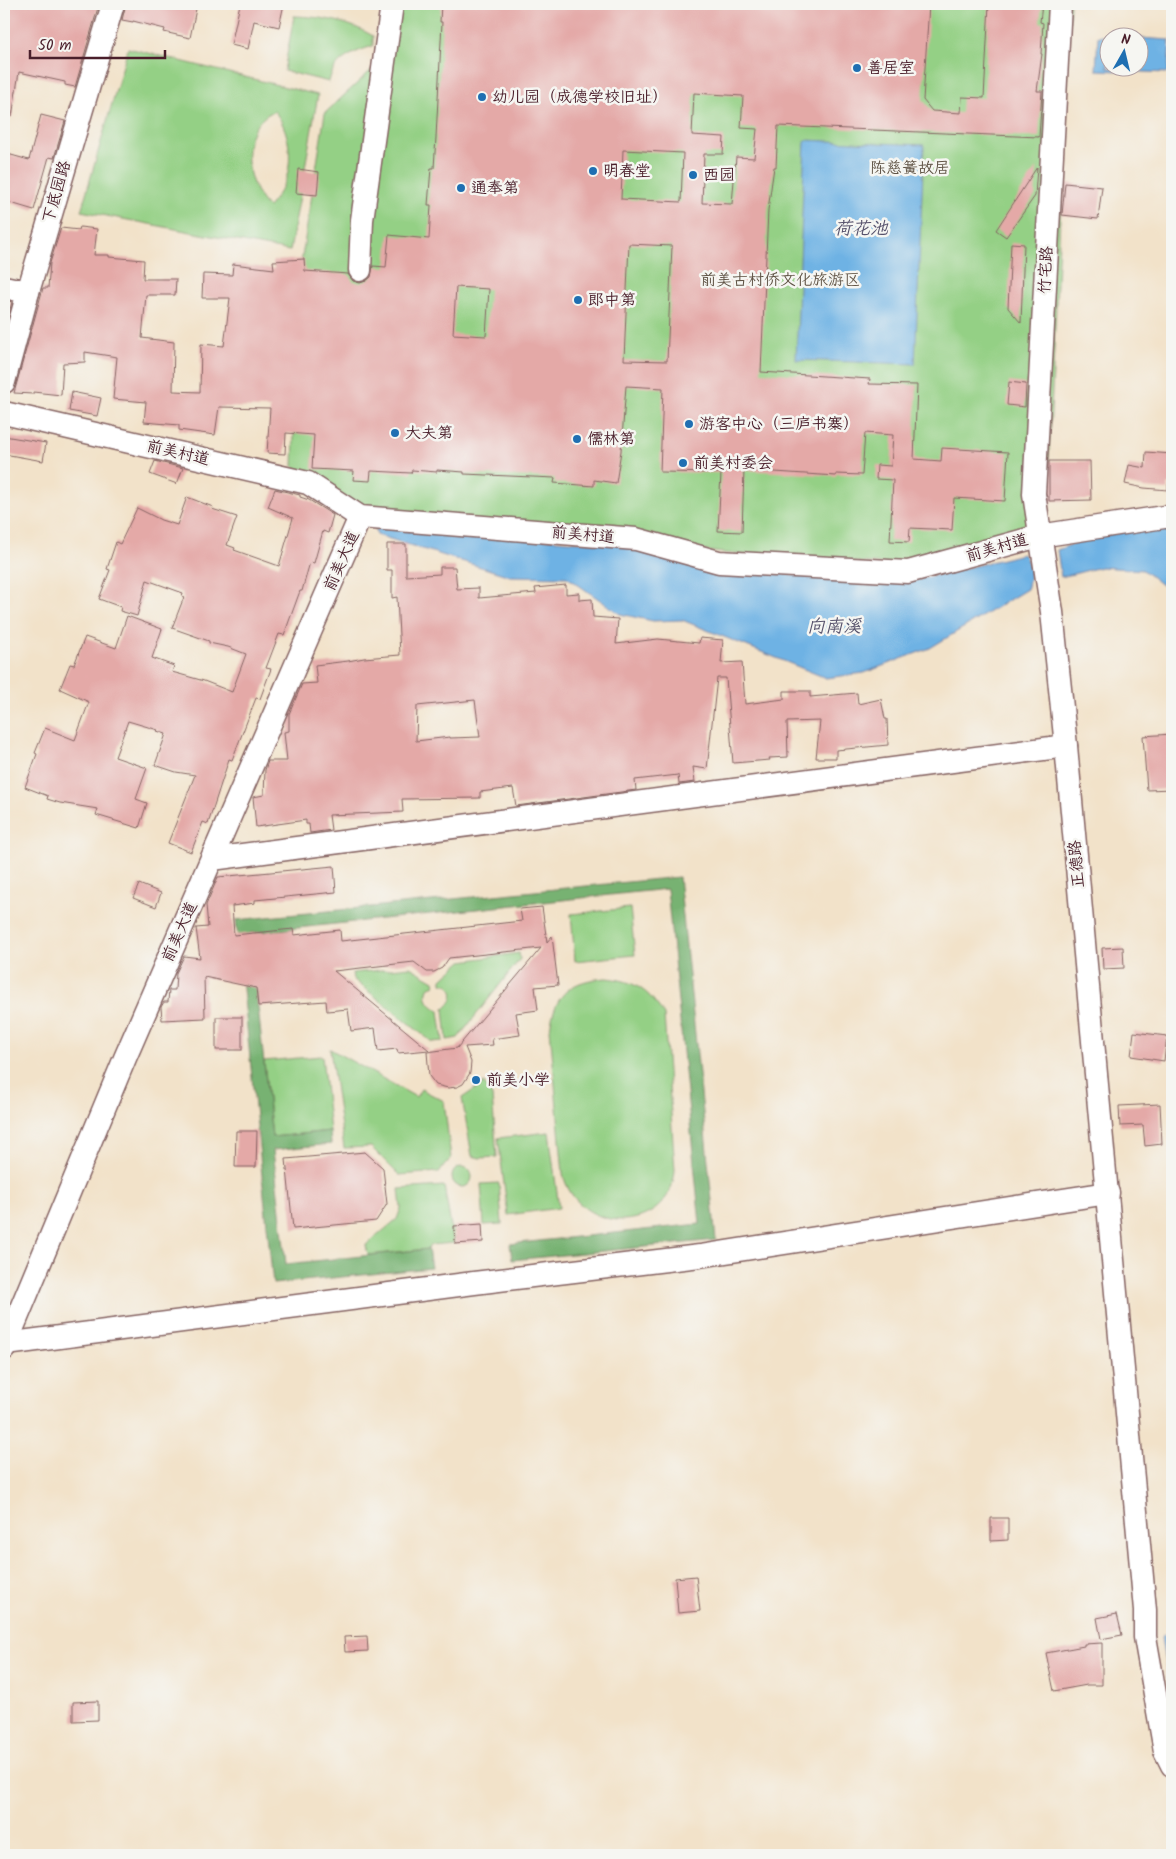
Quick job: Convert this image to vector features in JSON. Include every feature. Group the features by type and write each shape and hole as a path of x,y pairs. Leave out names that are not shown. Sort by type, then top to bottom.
{"street":[{"name":"下底园路","path":"4,382 28,292 113,4"},
{"path":"360,270 362,220 392,4"},
{"name":"竹宅路","path":"1039,536 1034,494 1060,4"},
{"path":"4,287 28,292"},
{"name":"前美村道","path":"4,413 308,483 360,517 636,539 719,562 908,572 1039,536 1164,516 1172,517"},
{"name":"前美大道","path":"5,1346 125,1058 360,517"},
{"name":"正德路","path":"1039,536 1052,612 1066,746 1145,1610 1145,1637 1165,1751 1172,1765"},
{"path":"212,859 1066,746"},
{"path":"5,1346 474,1283 700,1256 1108,1193"}],"green space":[{"name":"前美古村侨文化旅游区","path":"387,4 1070,4 1046,519 993,542 899,565 723,553 363,511 293,466 299,276 325,113 379,63"},
{"path":"294,16 315,17 344,23 373,36 373,46 345,58 331,74 329,82 284,71"},
{"path":"128,48 318,95 290,251 81,211","holes":["274,111 279,118 288,144 288,173 278,195 268,207 253,184 249,170 249,142 254,130 262,119"]},
{"path":"679,877 716,1240 512,1260 510,1244 700,1224 667,889 250,933 272,1137 330,1131 331,1144 273,1150 286,1264 428,1249 431,1268 273,1284 236,920"},
{"path":"630,908 635,955 575,961 571,914"},
{"path":"519,953 520,959 458,1038 447,1040 444,1009 451,1001 453,995 449,985 442,983 442,979 462,961"},
{"path":"410,967 434,981 435,985 428,988 427,999 439,1011 443,1041 432,1042 353,979 352,973"},
{"path":"607,978 617,979 641,989 653,1000 664,1015 675,1170 669,1192 657,1207 641,1217 622,1220 603,1217 586,1209 572,1194 563,1174 550,1029 556,1006 567,991 584,982"},
{"path":"330,1049 416,1097 421,1089 444,1101 451,1158 439,1172 399,1175 371,1147 344,1148"},
{"path":"322,1056 330,1131 272,1137 264,1061"},
{"path":"484,1083 492,1096 497,1157 480,1158 472,1156 462,1098"},
{"path":"549,1132 559,1208 508,1215 498,1138"},
{"path":"462,1167 469,1170 472,1177 469,1184 462,1187 455,1184 452,1177 455,1170"},
{"path":"499,1183 502,1224 484,1225 481,1184"},
{"path":"444,1186 454,1243 430,1245 428,1249 368,1255 366,1245 397,1219 401,1208 399,1189"}],"water":[{"path":"1098,36 1098,70 1096,70"},
{"path":"1148,39 1170,40 1168,73 1148,72"},
{"name":"荷花池","path":"805,140 924,145 915,364 796,360"},
{"path":"1168,524 1172,528 1172,593 1143,570 1101,567 1061,577 1057,550 1086,539"},
{"name":"向南溪","path":"381,526 645,547 682,564 727,571 909,582 1023,554 1028,562 1030,575 1027,589 930,648 864,673 826,678 682,620 653,621 620,614 567,577 510,576 377,535 375,530"},
{"path":"1172,1630 1172,1708 1161,1637"}],"building":[{"path":"4,4 99,4 75,87 65,85 65,82 19,72 12,117 4,117"},
{"path":"126,4 197,4 190,38 164,32 165,29 122,20"},
{"path":"240,4 284,4 279,27 254,21 248,49 231,45"},
{"path":"441,4 689,4 723,7 724,4 929,4 923,100 932,111 961,113 962,97 984,98 989,4 1042,4 1040,22 1043,23 1042,54 1037,91 1042,91 1039,137 778,126 776,167 774,167 768,210 761,372 870,379 869,384 917,385 914,459 941,461 942,448 1008,452 1005,501 954,498 952,530 910,528 909,542 890,541 893,480 876,479 877,465 891,466 893,435 865,433 862,475 836,474 836,476 744,470 742,532 718,531 721,473 660,472 663,388 626,386 621,451 616,483 594,480 594,486 554,483 555,478 464,474 464,472 437,470 437,472 412,470 411,473 371,471 370,481 353,480 354,471 312,469 314,435 286,433 285,454 267,453 270,408 219,407 215,435 179,430 179,425 144,422 146,402 113,399 117,357 85,352 85,362 63,363 61,395 33,392 33,394 14,393 43,288 48,288 50,263 61,228 79,230 80,227 97,229 94,255 144,260 143,279 176,279 175,295 146,295 142,338 174,342 173,391 200,392 201,344 224,346 230,298 202,298 203,274 232,275 233,264 274,269 273,261 304,259 305,271 348,274 353,281 360,283 371,277 373,266 386,267 389,235 429,239 431,205 428,205 431,168 434,168 442,22 440,22","holes":["694,93 743,96 741,128 757,129 754,158 736,157 732,204 702,203 704,154 723,154 724,137 692,135","623,150 683,153 681,202 621,199","629,244 672,246 667,361 624,360","456,287 489,289 486,336 453,334"]},
{"path":"41,115 65,121 54,158 49,157 34,210 4,201 4,153 29,160"},
{"path":"1037,167 1035,196 1006,237 996,230"},
{"path":"298,169 319,172 317,195 296,193"},
{"path":"1065,183 1102,187 1098,219 1062,215"},
{"path":"1011,243 1024,244 1021,323 1008,308"},
{"path":"4,300 12,302 4,332"},
{"path":"1009,382 1026,384 1025,407 1007,405"},
{"path":"72,392 101,398 97,416 69,411"},
{"path":"4,436 46,443 43,461 4,454"},
{"path":"1146,452 1172,454 1172,484 1168,484 1168,490 1125,484 1129,465 1145,468"},
{"path":"155,461 183,468 177,484 150,474"},
{"path":"1049,461 1090,461 1091,500 1049,501"},
{"path":"275,489 300,495 300,497 309,500 333,515 328,533 323,531 314,563 310,562 302,591 300,591 284,635 279,634 266,668 271,669 260,699 256,698 232,760 229,759 208,824 203,822 191,852 168,843 195,775 176,772 155,765 166,734 158,730 128,721 115,757 147,768 136,799 147,803 139,828 96,815 98,809 60,803 47,799 48,796 25,787 45,728 75,740 89,702 60,689 70,664 74,665 85,637 116,648 127,616 162,629 152,658 174,666 172,672 204,681 232,692 246,654 228,647 209,643 209,641 172,628 184,597 182,596 183,593 147,580 137,616 120,611 121,607 99,599 110,570 107,569 116,542 120,544 137,508 161,520 177,525 187,497 213,507 212,509 237,517 227,545 235,548 234,550 279,566 293,518 268,507"},
{"path":"387,544 406,544 406,576 440,574 440,567 455,567 457,589 479,588 479,598 536,593 535,588 566,585 566,594 579,593 579,600 592,599 593,617 618,619 616,644 658,639 699,643 700,638 723,640 721,663 742,662 745,704 784,699 784,691 810,691 810,697 857,693 858,704 881,699 885,719 887,719 888,745 836,750 836,758 816,758 820,721 787,722 788,757 733,763 726,678 717,678 707,769 693,767 695,782 679,784 678,775 635,780 636,790 516,806 513,788 480,792 480,798 402,799 403,812 329,815 331,830 310,833 309,824 306,824 306,820 256,827 253,797 264,795 265,770 268,761 287,761 284,732 289,731 289,714 302,684 317,683 315,665 400,655 397,597 392,598 392,570 387,570","holes":["475,700 480,737 450,737 416,741 417,706"]},
{"path":"1172,734 1172,789 1147,790 1143,736"},
{"path":"334,866 336,892 255,900 255,903 232,906 234,935 293,929 294,935 340,930 341,941 522,921 520,909 542,907 547,942 552,936 558,985 535,987 538,1010 516,1013 520,1035 492,1039 493,1045 465,1047 471,1062 470,1073 463,1084 448,1088 436,1085 429,1076 427,1052 457,1048 541,948 449,958 442,968 434,972 427,972 414,962 334,971 429,1050 398,1053 397,1049 378,1051 375,1028 351,1031 348,1009 327,1011 326,1001 258,1006 256,988 204,977 205,1018 162,1020 161,1007 164,1002 168,1002 169,990 175,990 176,973 184,956 200,958 196,928 208,927 206,905 218,877"},
{"path":"139,884 161,893 156,907 133,898"},
{"path":"1123,947 1124,968 1103,969 1102,948"},
{"path":"216,1017 242,1017 242,1050 216,1050"},
{"path":"1134,1032 1167,1036 1164,1061 1131,1056"},
{"path":"1160,1104 1162,1144 1145,1146 1143,1125 1120,1126 1119,1106"},
{"path":"236,1131 257,1131 256,1167 235,1167"},
{"path":"365,1152 383,1168 387,1204 376,1221 293,1229 286,1159"},
{"path":"482,1224 483,1242 455,1244 454,1226"},
{"path":"991,1518 1008,1518 1008,1540 991,1541"},
{"path":"696,1576 700,1611 678,1613 675,1578"},
{"path":"1117,1614 1122,1635 1101,1639 1097,1618"},
{"path":"367,1636 368,1651 345,1652 344,1637"},
{"path":"1102,1643 1102,1685 1087,1685 1054,1691 1046,1653 1084,1646 1084,1644"},
{"path":"98,1701 98,1720 73,1721 73,1702"}],"place":[{"name":"善居室","path":"857,68"},
{"name":"幼儿园（成德学校旧址）","path":"482,97"},
{"name":"明春堂","path":"593,171"},
{"name":"西园","path":"693,175"},
{"name":"通奉第","path":"461,188"},
{"name":"郎中第","path":"578,300"},
{"name":"游客中心（三庐书寨）","path":"689,424"},
{"name":"大夫第","path":"395,433"},
{"name":"儒林第","path":"577,439"},
{"name":"前美村委会","path":"683,463"},
{"name":"前美小学","path":"476,1080"}],"park label":[{"name":"陈慈簧故居","path":"910,168"}]}
